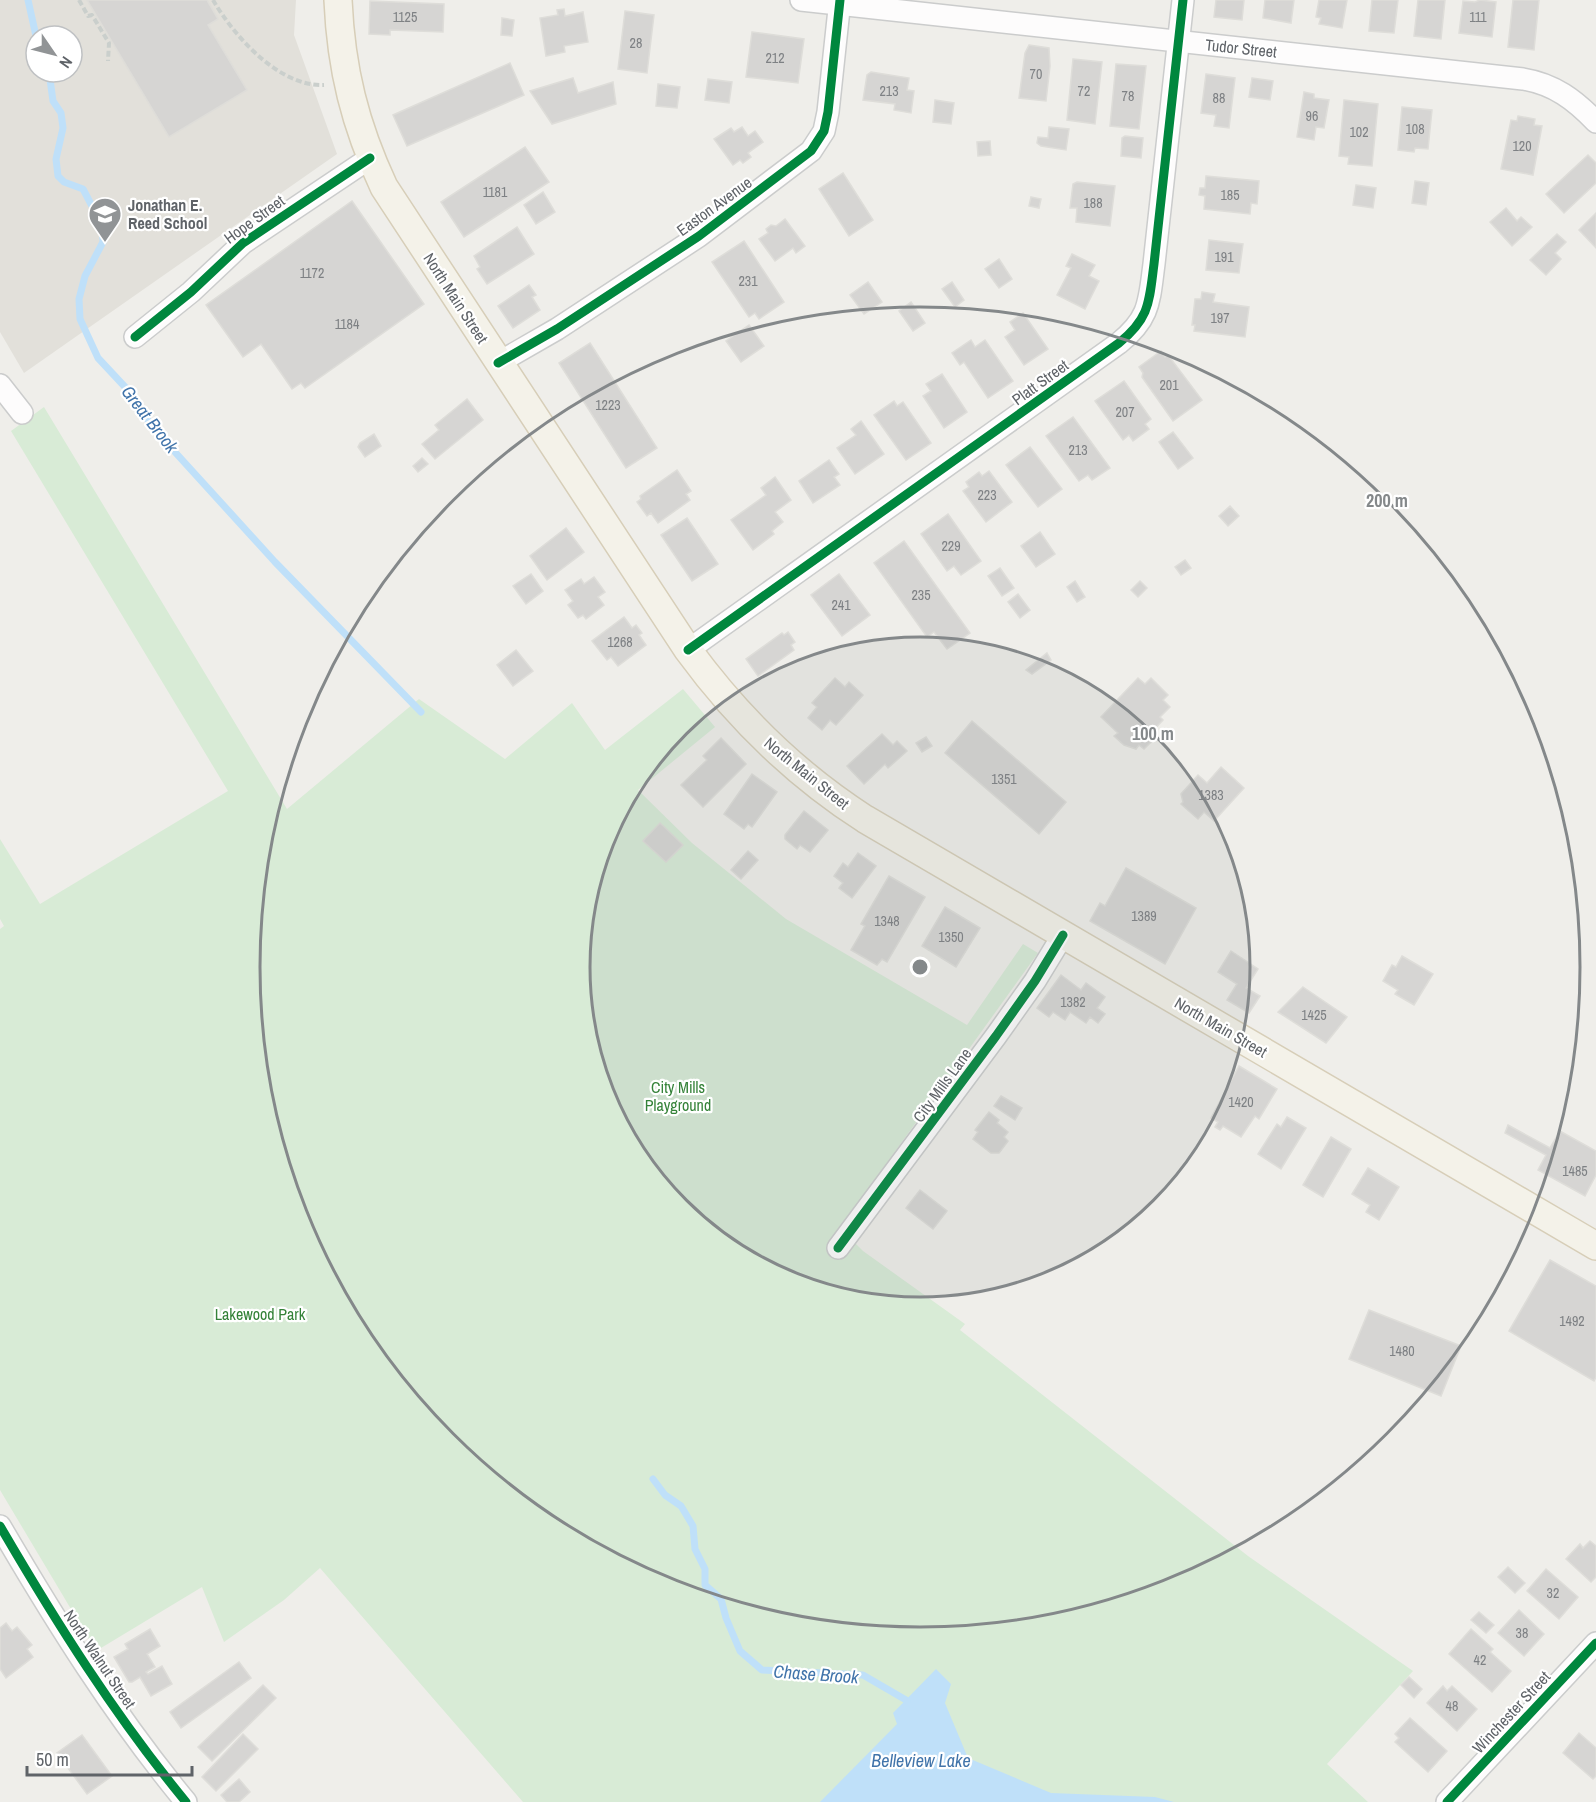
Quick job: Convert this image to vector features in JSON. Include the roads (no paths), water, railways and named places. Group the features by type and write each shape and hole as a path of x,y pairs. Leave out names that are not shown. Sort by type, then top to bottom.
{"main road":[{"name":"North Main Street","path":"338,0 340,39 357,122 370,158 399,212 688,650 707,676 745,719 785,759 821,789 873,823 1596,1246"}],"street":[{"name":"Tudor Street","path":"801,0 840,2 1533,81 1565,94 1595,121"},
{"name":"Platt Street","path":"688,650 1119,343 1137,327 1146,310 1150,294 1183,0"},
{"name":"Easton Avenue","path":"498,363 557,329 699,236 811,151 821,137 828,112 840,2"},
{"name":"Hope Street","path":"135,337 191,292 243,243 370,158"},
{"path":"0,385 22,413"},
{"name":"City Mills Lane","path":"838,1248 996,1036 1040,974 1063,935"},
{"name":"North Walnut Street","path":"0,1526 34,1586 99,1686 186,1802"},
{"name":"Winchester Street","path":"1447,1802 1596,1643"}],"water":[{"name":"Belleview Lake","path":"936,1669 951,1684 945,1703 968,1758 1051,1793 1155,1797 1174,1802 820,1802 897,1724 893,1713"}],"waterway":[{"name":"Great Brook","path":"28,0 33,24"},
{"name":"Great Brook","path":"51,84 53,101 61,113 63,128 56,159 58,176 64,182 83,189 102,225 103,242 85,276 79,299 80,319 98,358 126,388 154,429 275,562 421,712"},
{"name":"Chase Brook","path":"653,1479 665,1495 681,1506 693,1526 695,1549 705,1569 705,1585 721,1599 726,1618 740,1651 762,1670 863,1675 906,1700 909,1707"}],"place":[{"name":"Jonathan E. Reed School","path":"105,243"}],"park label":[{"name":"City Mills Playground","path":"678,1096"},
{"name":"Lakewood Park","path":"260,1314"}]}
